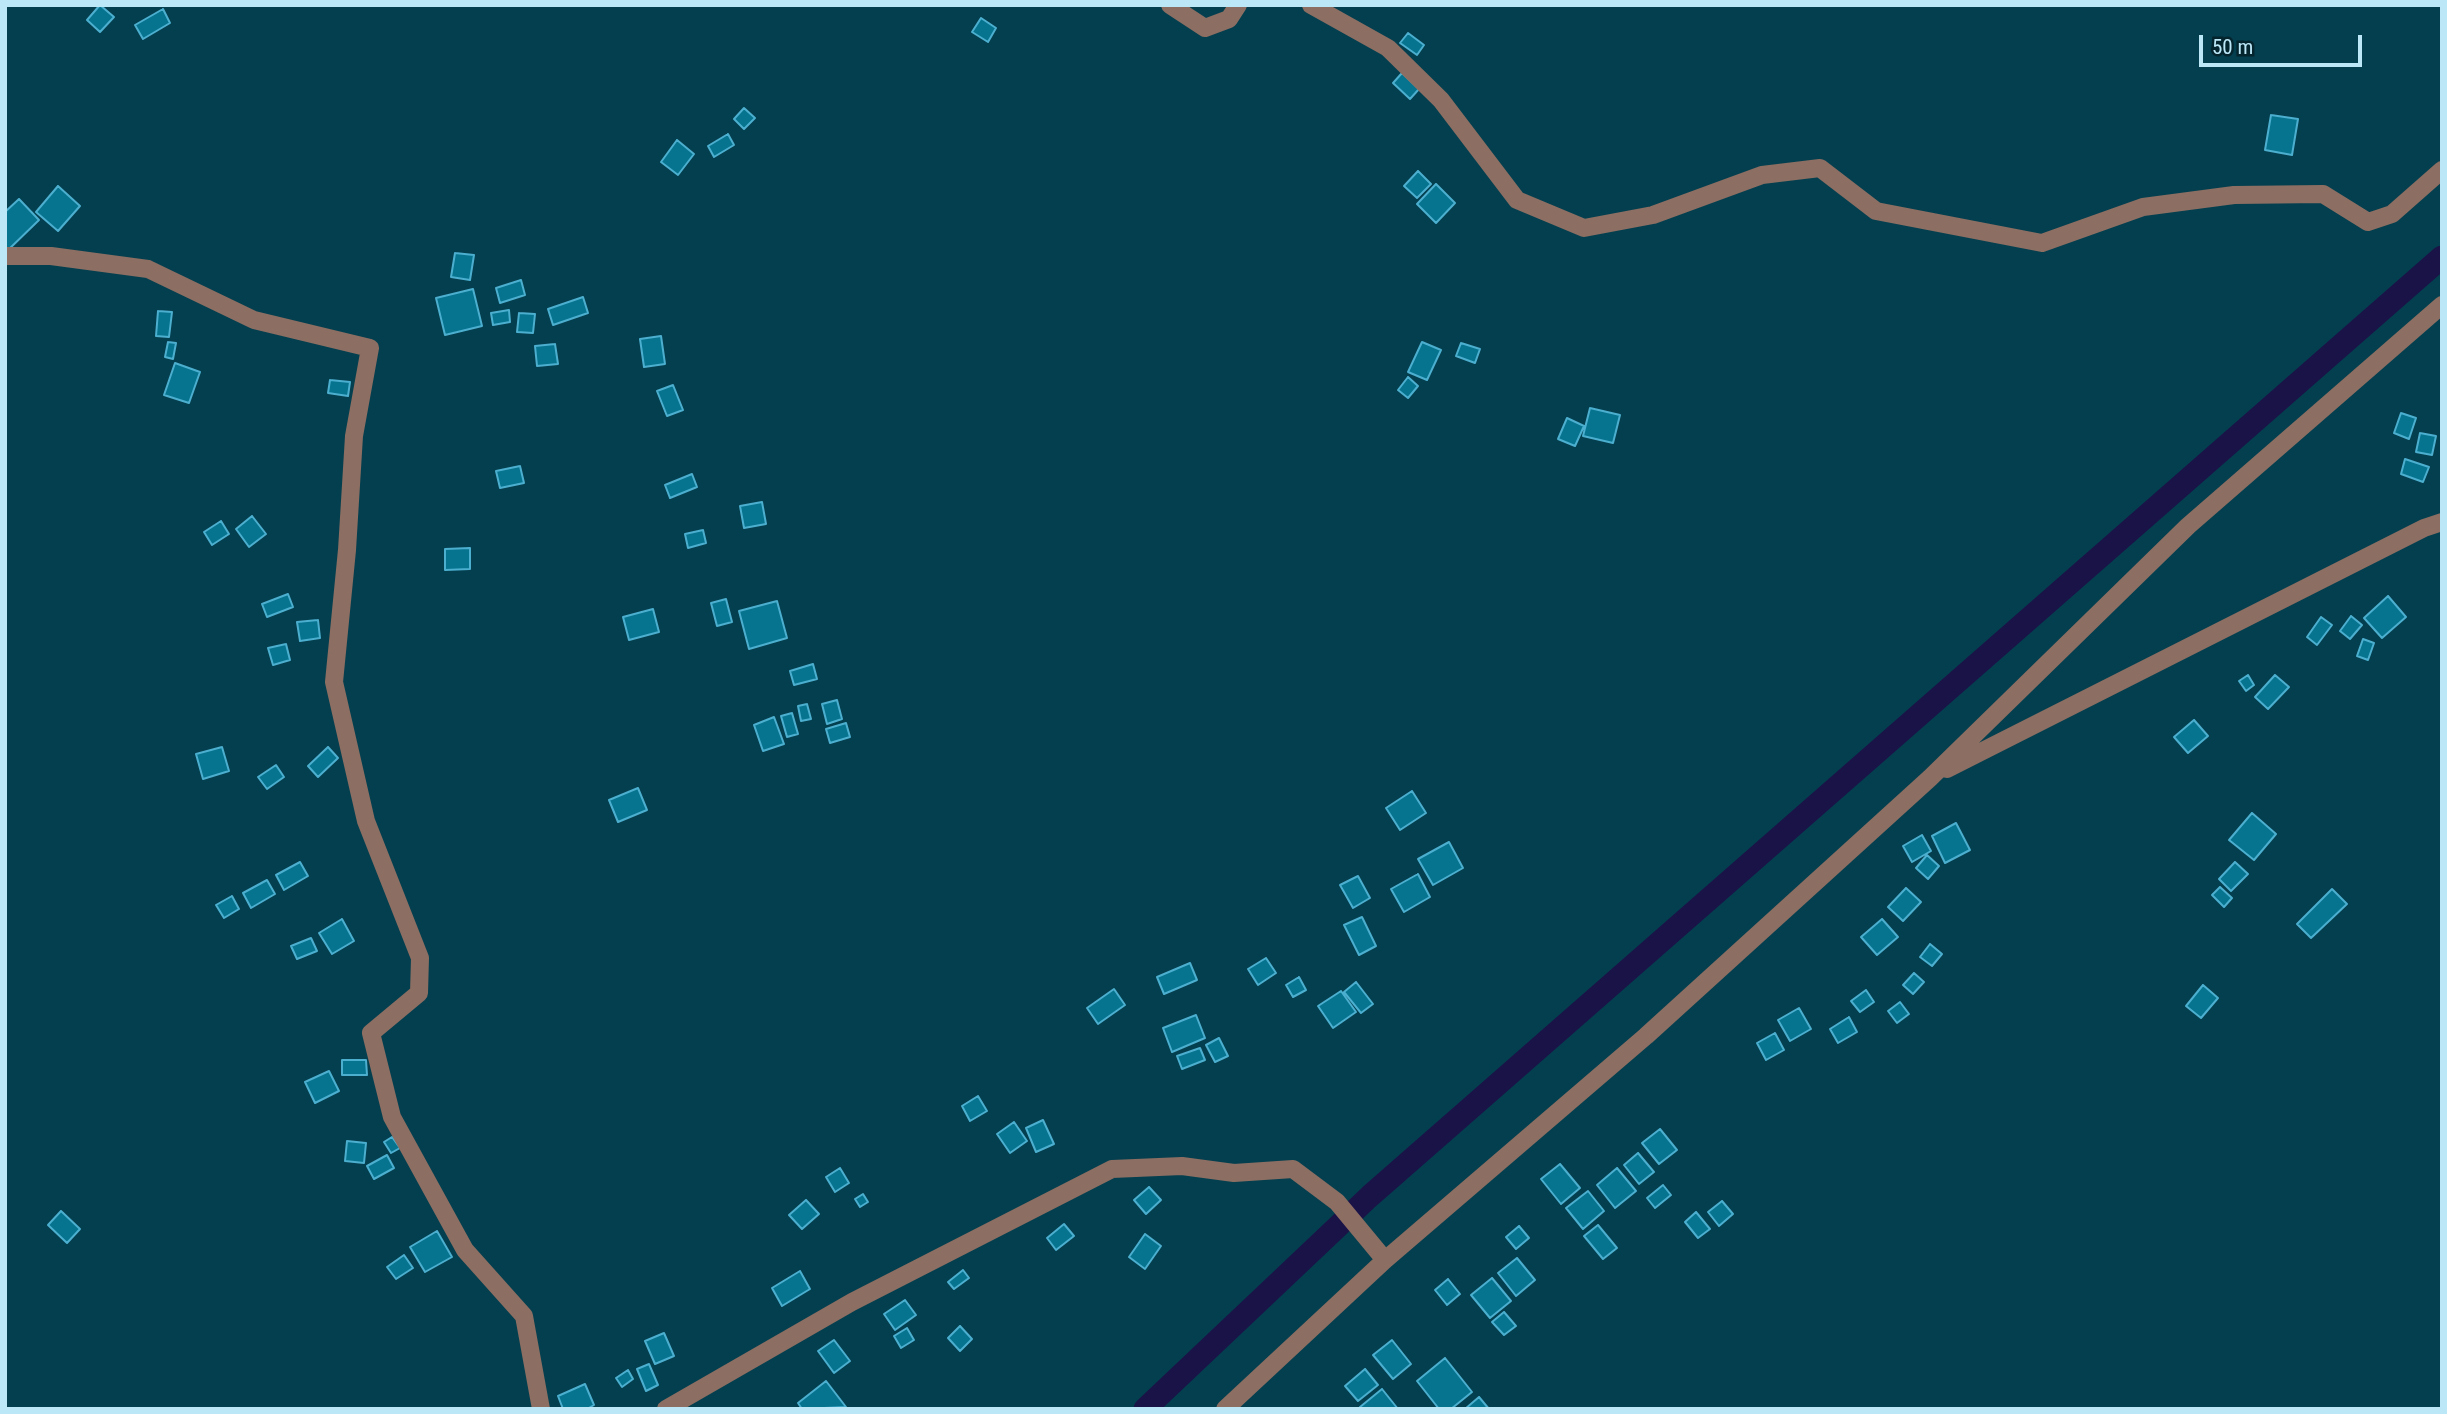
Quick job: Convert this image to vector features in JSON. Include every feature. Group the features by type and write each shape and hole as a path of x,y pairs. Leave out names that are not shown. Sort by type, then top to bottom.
{"street":[{"path":"1170,5 1205,28 1229,19 1238,5"},
{"path":"1311,5 1388,48 1441,100 1517,200 1584,228 1653,215 1762,174 1820,169 1876,211 2042,243 2143,207 2234,195 2323,194 2368,222 2392,214 2442,170"},
{"path":"5,256 51,257 148,269 254,320 370,348 354,436 347,550 334,682 366,821 421,958 419,993 371,1033 392,1117 465,1250 524,1316 541,1409"},
{"path":"1225,1409 1385,1260 1646,1036 1930,778 2188,526 2442,305"},
{"path":"1930,778 2424,528 2442,522"},
{"path":"666,1409 852,1302 1112,1169 1182,1166 1234,1173 1293,1170 1338,1202 1385,1260"}],"building":[{"path":"100,5 114,17 100,32 87,20"},
{"path":"163,9 170,23 143,39 135,25"},
{"path":"981,18 996,28 988,42 972,32"},
{"path":"1408,33 1424,45 1417,55 1400,43"},
{"path":"1402,73 1419,89 1410,99 1393,83"},
{"path":"744,108 755,118 744,129 734,119"},
{"path":"2271,115 2298,119 2292,155 2265,150"},
{"path":"728,134 734,145 714,157 708,146"},
{"path":"677,140 694,154 678,175 661,162"},
{"path":"1418,171 1431,184 1417,198 1404,186"},
{"path":"1436,184 1455,203 1436,223 1417,204"},
{"path":"58,186 80,206 58,231 36,212"},
{"path":"19,199 39,220 5,253 5,212"},
{"path":"455,253 474,255 470,280 451,277"},
{"path":"521,280 525,295 500,303 496,288"},
{"path":"473,289 482,326 445,335 436,298"},
{"path":"583,297 588,313 553,325 548,309"},
{"path":"509,310 510,322 493,325 491,313"},
{"path":"158,311 172,312 169,337 156,336"},
{"path":"519,313 535,314 533,333 517,332"},
{"path":"661,336 665,364 644,367 640,339"},
{"path":"168,342 176,343 173,359 165,357"},
{"path":"1422,342 1441,350 1427,380 1408,372"},
{"path":"1461,343 1480,349 1475,363 1456,356"},
{"path":"555,344 558,364 537,366 535,346"},
{"path":"175,363 200,372 189,403 164,395"},
{"path":"1408,377 1418,386 1408,398 1398,390"},
{"path":"330,380 350,382 348,396 328,393"},
{"path":"673,385 683,410 667,416 657,391"},
{"path":"1590,408 1620,415 1613,443 1583,436"},
{"path":"2401,413 2416,418 2409,439 2394,433"},
{"path":"1567,418 1584,426 1575,446 1558,439"},
{"path":"2420,433 2436,436 2432,455 2416,452"},
{"path":"2405,459 2429,467 2423,482 2401,474"},
{"path":"520,466 524,483 500,488 496,471"},
{"path":"692,474 697,487 670,498 665,485"},
{"path":"762,502 766,524 744,528 740,506"},
{"path":"252,516 266,534 249,547 236,529"},
{"path":"221,521 229,534 212,545 204,532"},
{"path":"703,530 706,543 688,548 685,534"},
{"path":"470,548 470,569 445,570 445,549"},
{"path":"288,594 293,607 267,617 262,604"},
{"path":"2388,596 2406,617 2382,638 2364,618"},
{"path":"726,599 732,622 717,626 711,603"},
{"path":"777,601 787,638 749,649 739,611"},
{"path":"653,609 659,632 629,640 623,617"},
{"path":"2351,616 2362,625 2350,639 2340,631"},
{"path":"2321,617 2332,625 2317,645 2307,637"},
{"path":"318,620 320,638 300,641 297,622"},
{"path":"2363,639 2374,643 2368,660 2357,656"},
{"path":"286,644 290,660 273,665 268,648"},
{"path":"813,664 817,679 794,685 790,671"},
{"path":"2248,675 2254,685 2246,691 2239,681"},
{"path":"2275,675 2289,687 2268,709 2255,697"},
{"path":"837,700 842,719 827,724 822,704"},
{"path":"807,704 811,719 801,721 798,706"},
{"path":"792,713 798,734 787,737 781,716"},
{"path":"774,717 784,744 763,751 754,725"},
{"path":"2194,720 2208,736 2188,753 2174,737"},
{"path":"846,723 850,737 830,743 826,729"},
{"path":"222,747 229,771 203,779 196,754"},
{"path":"328,747 338,758 318,777 308,766"},
{"path":"276,765 284,777 267,789 258,777"},
{"path":"638,788 647,810 618,822 609,800"},
{"path":"1412,791 1426,813 1400,830 1386,808"},
{"path":"2252,813 2276,834 2254,860 2229,840"},
{"path":"1956,823 1970,850 1945,863 1932,836"},
{"path":"1922,835 1931,851 1912,862 1903,846"},
{"path":"1449,842 1463,868 1433,885 1418,859"},
{"path":"1927,855 1939,866 1928,879 1916,868"},
{"path":"300,862 308,876 284,890 276,875"},
{"path":"2235,862 2248,874 2231,891 2219,879"},
{"path":"1418,874 1430,897 1404,912 1391,889"},
{"path":"1358,876 1370,898 1353,908 1340,885"},
{"path":"267,880 275,894 251,908 243,893"},
{"path":"2220,887 2232,898 2224,907 2212,895"},
{"path":"1906,888 1921,902 1903,921 1888,907"},
{"path":"2332,889 2347,904 2311,938 2297,924"},
{"path":"232,896 239,909 224,918 216,905"},
{"path":"1362,917 1376,946 1359,955 1344,925"},
{"path":"342,919 354,941 332,954 319,933"},
{"path":"1882,919 1898,937 1877,955 1861,937"},
{"path":"311,938 317,951 297,959 291,946"},
{"path":"1930,944 1942,954 1932,966 1920,957"},
{"path":"1266,958 1276,973 1258,985 1248,969"},
{"path":"1190,963 1197,980 1164,994 1157,977"},
{"path":"1914,973 1924,982 1913,994 1903,985"},
{"path":"1299,977 1306,990 1293,997 1286,985"},
{"path":"1356,982 1373,1004 1361,1013 1344,992"},
{"path":"2203,985 2218,998 2201,1018 2186,1006"},
{"path":"1114,989 1125,1005 1098,1024 1087,1008"},
{"path":"1866,990 1874,1002 1860,1012 1851,1001"},
{"path":"1341,991 1356,1012 1333,1028 1318,1006"},
{"path":"1900,1002 1909,1014 1897,1023 1888,1011"},
{"path":"1799,1008 1811,1029 1790,1041 1778,1020"},
{"path":"1196,1015 1205,1038 1172,1052 1163,1028"},
{"path":"1849,1017 1857,1032 1838,1043 1830,1029"},
{"path":"1775,1033 1784,1050 1766,1060 1757,1043"},
{"path":"1219,1038 1228,1056 1215,1062 1206,1045"},
{"path":"1200,1048 1205,1060 1182,1069 1177,1056"},
{"path":"342,1060 366,1060 367,1075 342,1075"},
{"path":"329,1071 339,1091 315,1103 305,1082"},
{"path":"978,1096 987,1111 970,1121 962,1106"},
{"path":"1043,1120 1054,1144 1036,1152 1026,1128"},
{"path":"1014,1122 1027,1141 1010,1153 997,1134"},
{"path":"1660,1129 1677,1150 1659,1164 1642,1143"},
{"path":"392,1137 400,1148 391,1153 384,1142"},
{"path":"347,1141 366,1143 364,1163 345,1161"},
{"path":"1638,1153 1654,1172 1639,1184 1624,1165"},
{"path":"387,1155 394,1168 374,1179 367,1166"},
{"path":"1560,1164 1580,1188 1561,1204 1541,1179"},
{"path":"840,1168 849,1183 835,1192 826,1177"},
{"path":"1617,1168 1636,1191 1615,1208 1597,1185"},
{"path":"1663,1185 1671,1195 1655,1208 1647,1198"},
{"path":"1149,1187 1161,1200 1146,1214 1134,1200"},
{"path":"1588,1191 1604,1211 1583,1229 1566,1208"},
{"path":"863,1194 868,1202 860,1207 855,1199"},
{"path":"806,1200 819,1214 802,1229 789,1215"},
{"path":"1722,1201 1733,1214 1719,1226 1708,1212"},
{"path":"61,1211 80,1229 67,1243 48,1225"},
{"path":"1696,1212 1710,1229 1698,1238 1685,1222"},
{"path":"1064,1224 1074,1236 1056,1250 1047,1238"},
{"path":"1598,1225 1617,1248 1603,1259 1584,1236"},
{"path":"1519,1226 1529,1238 1516,1249 1506,1237"},
{"path":"437,1231 452,1257 425,1272 410,1247"},
{"path":"1145,1234 1161,1246 1145,1269 1129,1257"},
{"path":"404,1255 413,1268 396,1279 387,1267"},
{"path":"1517,1258 1535,1280 1516,1296 1498,1273"},
{"path":"963,1270 969,1278 954,1289 948,1282"},
{"path":"800,1271 810,1289 782,1306 772,1288"},
{"path":"1492,1278 1511,1301 1490,1318 1471,1295"},
{"path":"1448,1279 1460,1294 1447,1305 1435,1290"},
{"path":"905,1300 916,1315 895,1330 884,1314"},
{"path":"1504,1312 1516,1326 1504,1335 1492,1322"},
{"path":"960,1326 972,1339 960,1351 948,1338"},
{"path":"907,1328 914,1340 901,1348 894,1336"},
{"path":"664,1333 674,1356 655,1364 645,1341"},
{"path":"834,1340 850,1361 834,1373 818,1351"},
{"path":"1392,1340 1411,1364 1393,1379 1373,1355"},
{"path":"1445,1358 1472,1392 1451,1409 1439,1409 1417,1381"},
{"path":"649,1364 658,1385 646,1391 637,1369"},
{"path":"1365,1369 1378,1385 1358,1401 1345,1386"},
{"path":"628,1370 633,1379 622,1387 616,1378"},
{"path":"826,1381 846,1407 802,1409 798,1403"},
{"path":"585,1384 594,1405 587,1409 563,1409 558,1396"},
{"path":"1382,1389 1398,1409 1360,1407"},
{"path":"1479,1397 1489,1409 1465,1409"}],"waterway":[{"path":"1145,1409 1370,1196 2442,257"}]}
